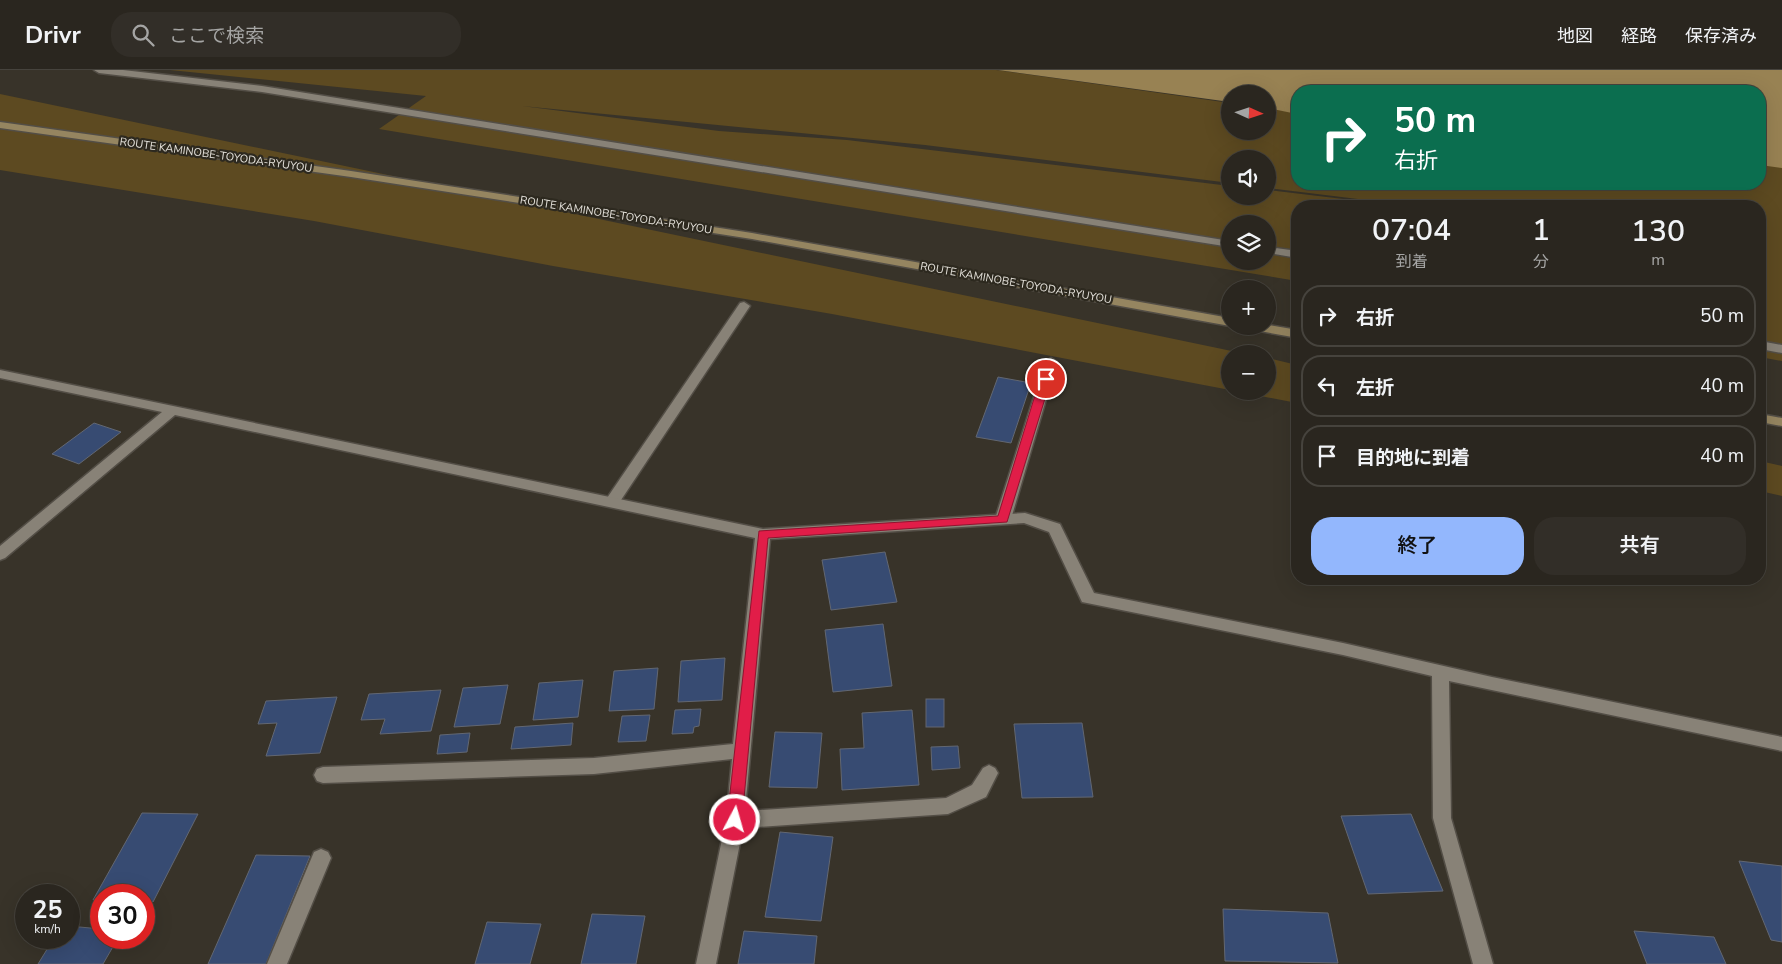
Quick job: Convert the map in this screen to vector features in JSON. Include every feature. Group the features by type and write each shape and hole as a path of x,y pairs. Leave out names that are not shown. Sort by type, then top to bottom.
{"main road":[{"name":"ROUTE KAMINOBE-TOYODA-RYUYOU","path":"0,125 351,174 752,236 1221,320"},
{"path":"1276,330 1291,333"},
{"path":"1766,419 1782,422"}],"street":[{"path":"99,70 262,89 1221,243"},
{"path":"1276,251 1291,254"},
{"path":"612,502 744,306"},
{"path":"1766,346 1782,349"},
{"path":"1003,519 1051,362"},
{"path":"0,374 763,534 1025,518 1055,528 1088,598 1343,649 1440,672 1782,744"},
{"path":"0,554 173,410"},
{"path":"706,964 735,820 763,534"},
{"path":"1440,672 1442,818 1483,964"},
{"path":"323,775 594,766 741,751"},
{"path":"735,820 948,806 979,790 989,773"},
{"path":"277,964 321,858"}],"shaded area":[{"path":"170,70 996,70 1221,102 1221,140 1276,140 1276,109 1291,112 1291,190 1766,190 1766,162 1782,164 1782,361 1766,358 1766,200 1366,200 1276,189 1276,150 1221,150 1221,182 925,145 522,106 719,131 847,140 1221,185 1221,205 1276,205 1276,191 1352,200 1291,200 1291,280 1231,270 1276,270 1276,215 1221,215 1221,268 379,129 426,96"},
{"path":"998,70 1782,70 1782,168 1766,166 1766,85 1291,85 1291,113 1276,110 1276,85 1221,85 1221,101"},
{"path":"0,94 1221,349 1221,388 832,314 553,266 314,221 0,170"},
{"path":"1276,360 1291,364 1291,402 1276,399"},
{"path":"1766,462 1782,466 1782,496 1766,492"}],"building":[{"path":"998,377 1031,383 1011,443 976,437"},
{"path":"94,423 121,432 79,464 52,454"},
{"path":"885,552 897,602 831,610 822,560"},
{"path":"883,624 892,686 833,692 825,630"},
{"path":"725,658 722,700 678,702 681,661"},
{"path":"658,668 654,709 609,711 614,671"},
{"path":"583,680 578,717 533,720 539,683"},
{"path":"508,685 500,724 454,727 463,688"},
{"path":"441,690 431,731 380,734 385,719 361,720 369,694"},
{"path":"337,697 320,753 266,756 277,723 258,724 266,701"},
{"path":"926,699 944,699 944,727 926,727"},
{"path":"701,709 699,726 694,727 693,733 672,734 675,710"},
{"path":"912,710 919,785 842,790 840,749 864,748 862,713"},
{"path":"650,715 646,741 618,742 622,716"},
{"path":"573,723 571,745 511,749 515,727"},
{"path":"1082,723 1093,797 1022,798 1014,724"},
{"path":"775,732 822,733 817,788 769,787"},
{"path":"470,733 467,752 437,754 440,735"},
{"path":"958,746 960,768 932,770 931,747"},
{"path":"142,813 198,814 155,898 155,884 102,884"},
{"path":"1411,814 1443,891 1368,894 1341,816"},
{"path":"780,832 833,837 821,921 765,917"},
{"path":"256,855 310,856 266,964 208,964"},
{"path":"1739,861 1782,866 1782,942 1771,940"},
{"path":"1223,909 1328,913 1338,963 1225,961"},
{"path":"592,914 645,916 636,964 581,964"},
{"path":"487,922 541,924 530,964 475,964"},
{"path":"80,927 90,928 90,949 112,949 103,964 38,964 47,949 80,949"},
{"path":"744,931 817,936 814,964 738,964"},
{"path":"1634,931 1714,937 1726,964 1647,964"}],"route":[{"path":"735,820 763,534 1003,519 1046,379"}]}
